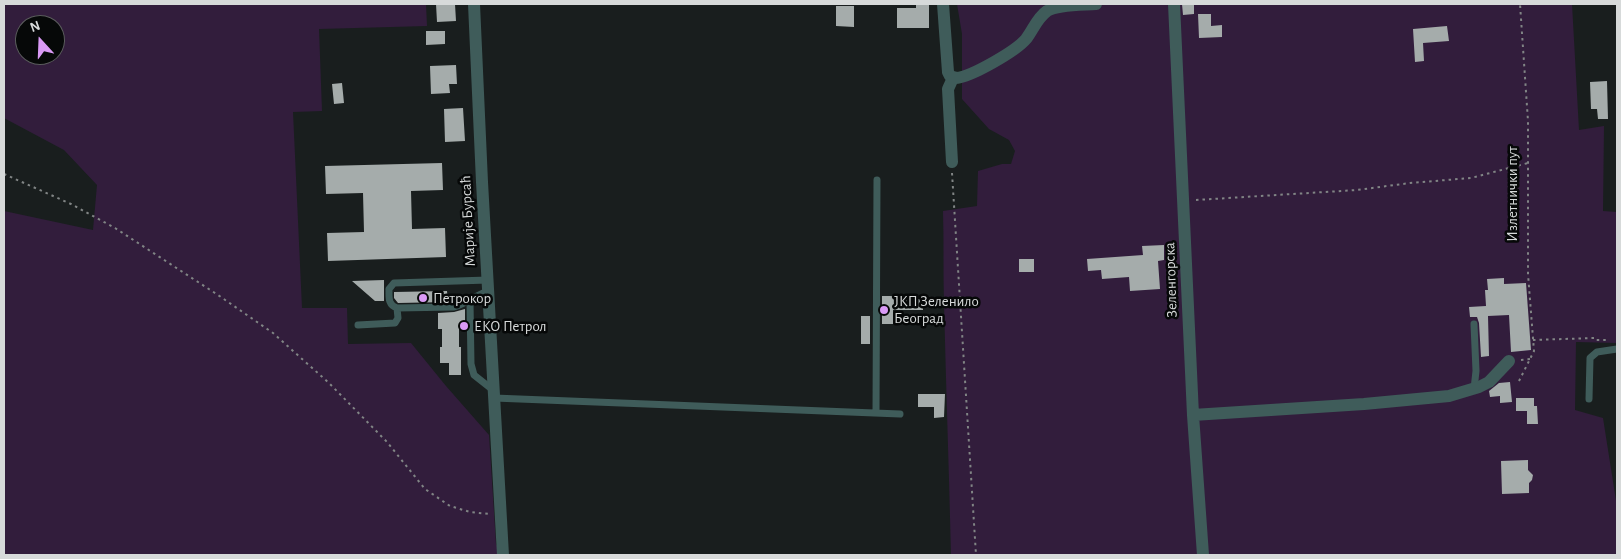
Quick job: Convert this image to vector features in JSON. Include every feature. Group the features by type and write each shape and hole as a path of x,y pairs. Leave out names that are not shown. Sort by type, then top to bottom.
{"street":[{"name":"Марије Бурсаћ","path":"474,4 503,555"},
{"path":"943,4 948,72 953,78"},
{"path":"953,78 962,77 1006,55 1025,40 1040,8 1096,4"},
{"name":"Зеленгорска","path":"1174,4 1193,415 1203,555"},
{"path":"952,162 948,89 953,78"},
{"path":"1193,415 1436,398 1461,394 1489,382 1509,361"}],"lane":[{"path":"876,413 877,180"},
{"path":"394,284 488,285 470,301 454,307 397,308 389,302 389,289 394,284"},
{"path":"470,301 472,370 474,375 494,394 900,414"},
{"path":"358,324 395,323 398,318 397,308"},
{"path":"1474,324 1476,371 1474,389"},
{"path":"1589,399 1590,358 1597,352 1617,349"}],"path":[{"name":"Излетнички пут","path":"1519,381 1532,355 1533,340 1528,274 1528,121 1520,4"},
{"path":"952,162 976,555"},
{"path":"1183,201 1357,190 1471,178 1528,163"},
{"path":"4,174 71,204 115,228 273,333 329,383 387,442 426,489 437,498 450,506 470,512 500,514"},
{"path":"1533,340 1595,338 1596,340 1610,340"}],"shaded area":[{"path":"4,4 426,4 427,26 319,29 322,111 293,112 302,308 347,308 348,344 411,343 489,435 496,544 503,555 4,555 4,211 93,230 97,185 64,150 4,118"},
{"path":"957,4 1572,4 1579,130 1604,126 1603,211 1617,212 1617,343 1576,342 1575,410 1603,418 1617,507 1617,555 951,555 943,211 977,206 978,171 1002,164 1011,164 1015,151 1009,140 989,129 962,99 962,34"}],"building":[{"path":"436,4 455,4 456,21 437,22"},
{"path":"916,4 929,4 929,28 897,28 897,8 916,8"},
{"path":"1182,4 1194,4 1194,14 1183,15"},
{"path":"836,6 854,6 854,27 836,26"},
{"path":"1198,14 1211,14 1211,26 1222,25 1222,37 1199,38"},
{"path":"1447,26 1449,41 1423,43 1424,61 1415,62 1413,29"},
{"path":"426,31 445,31 445,44 426,45"},
{"path":"456,65 457,84 449,84 450,93 431,94 430,66"},
{"path":"1607,81 1608,119 1598,119 1597,109 1591,109 1590,82"},
{"path":"342,83 344,103 334,104 332,84"},
{"path":"463,108 465,141 445,142 444,109"},
{"path":"442,163 443,190 411,191 412,229 445,228 446,257 328,261 327,233 364,232 363,193 326,194 325,166"},
{"path":"1164,245 1164,260 1158,261 1160,289 1130,291 1129,277 1102,279 1101,270 1088,271 1087,259 1143,255 1142,246"},
{"path":"1019,259 1034,259 1034,272 1019,272"},
{"path":"1504,278 1504,284 1526,283 1531,350 1511,352 1509,315 1488,316 1489,356 1481,357 1479,323 1477,317 1470,317 1469,307 1486,306 1485,290 1488,290 1487,279"},
{"path":"384,280 384,301 375,301 352,281"},
{"name":"Петрокор","path":"447,291 448,302 398,303 394,298 394,292"},
{"path":"882,296 893,296 893,299 923,299 923,310 893,310 893,324 882,324"},
{"path":"465,309 465,329 459,329 461,375 449,375 449,363 440,363 442,329 438,329 438,313"},
{"path":"861,316 870,316 870,344 861,344"},
{"path":"1510,382 1512,402 1500,403 1500,396 1490,397 1489,391 1499,383"},
{"path":"918,394 945,394 944,417 934,418 934,407 918,407"},
{"path":"1516,398 1534,398 1534,406 1537,406 1538,424 1527,424 1527,411 1516,411"},
{"path":"1528,460 1528,470 1533,475 1529,483 1529,493 1502,494 1501,461"}],"place":[{"name":"Петрокор","path":"423,298"},
{"name":"ЈКП Зеленило Београд","path":"884,310"},
{"name":"ЕКО Петрол","path":"464,326"}]}
